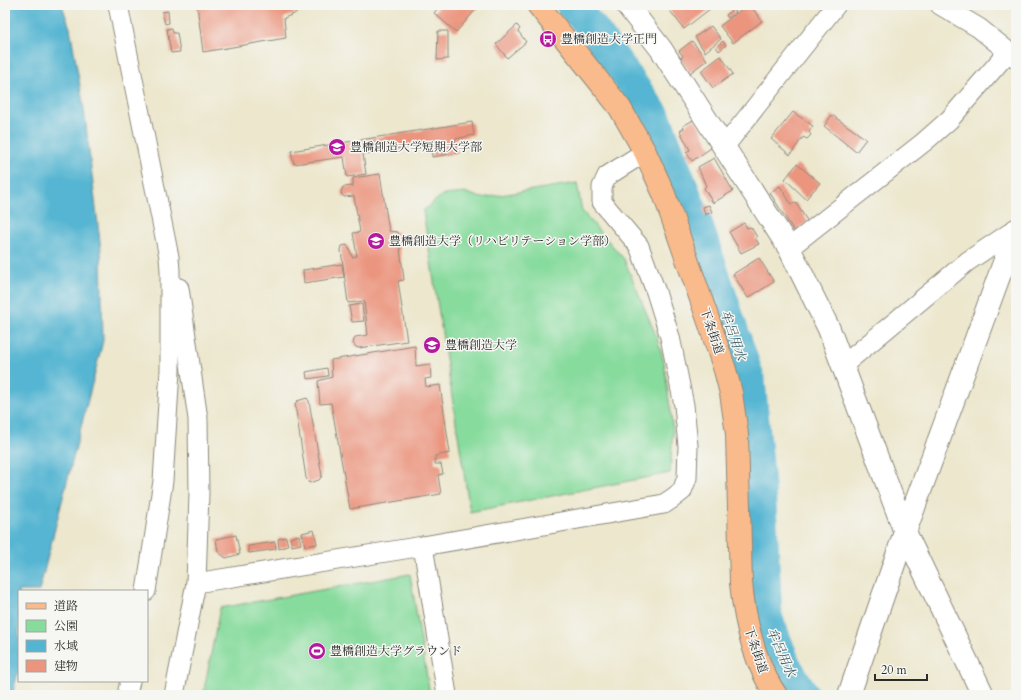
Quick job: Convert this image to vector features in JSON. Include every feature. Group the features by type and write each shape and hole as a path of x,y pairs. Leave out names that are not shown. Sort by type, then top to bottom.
{"main road":[{"name":"下条街道","path":"538,5 606,90 633,129 664,194 707,314 731,393 737,434 741,583 744,608 759,664 776,695"}],"street":[{"path":"118,5 169,257 170,271 170,370 163,481 146,590"},
{"path":"627,5 661,50 789,248 828,329 905,532 983,695"},
{"path":"724,147 836,5"},
{"path":"789,248 924,142 949,120 1012,55 978,28 940,5"},
{"path":"196,583 423,546 664,504 682,491 687,478 688,446 684,405 670,337 656,292 639,246 602,202 602,187 606,176 645,152"},
{"path":"842,366 968,261 1016,230"},
{"path":"850,695 905,532 1016,230"},
{"path":"170,271 178,282 198,418 200,493 196,583 174,695"},
{"path":"423,546 447,695"},
{"path":"127,695 130,682"}],"green space":[{"path":"577,183 582,211 624,259 657,338 664,362 673,431 670,473 470,512 423,211 442,195 467,193 481,198"},
{"name":"豊橋創造大学グラウンド","path":"410,574 430,695 203,695 220,608"}],"water":[{"path":"5,5 62,5 70,28 84,109 101,250 103,341 39,590 18,590 18,673 12,695 5,695"}],"building":[{"path":"197,5 303,5 301,9 294,14 284,18 286,38 203,52"},
{"path":"440,5 476,5 478,7 456,32 434,13"},
{"path":"670,5 715,5 684,29 667,7"},
{"path":"747,5 750,5 762,21 733,43 720,26"},
{"path":"733,9 736,12 728,18 726,15"},
{"path":"168,11 169,23 165,24 162,12"},
{"path":"517,25 520,29 518,31 526,42 507,58 496,44"},
{"path":"711,26 721,39 705,52 695,37"},
{"path":"172,28 173,33 177,33 180,52 171,53 167,29"},
{"path":"438,31 448,31 448,59 437,60"},
{"path":"692,41 707,60 690,73 680,59 683,56 679,51"},
{"path":"723,41 726,45 719,51 716,47"},
{"path":"721,56 733,74 713,88 701,71"},
{"path":"793,112 813,126 809,132 811,135 807,139 803,137 790,155 771,139"},
{"path":"832,115 866,139 856,152 824,126"},
{"path":"695,119 711,148 692,161 686,152 690,150 680,131 684,128 683,126"},
{"path":"472,122 474,135 455,139 458,153 432,157 431,143 363,154 366,174 347,177 344,157 294,164 291,151"},
{"path":"714,158 733,191 713,203 704,188 706,186 698,167"},
{"path":"797,164 820,183 806,199 785,179"},
{"path":"380,174 389,231 398,232 404,280 398,281 407,341 359,348 353,343 355,337 368,335 364,301 348,303 341,250 342,246 347,245 352,257 357,256 353,233 360,232 354,196 344,197 341,192 343,187 353,186 353,178"},
{"path":"780,186 791,204 796,203 808,222 794,231 770,193"},
{"path":"709,205 712,212 705,215 703,207"},
{"path":"744,223 747,228 751,227 759,244 741,253 729,232"},
{"path":"759,258 774,282 748,298 733,274"},
{"path":"342,264 344,277 304,283 303,270"},
{"path":"362,304 364,321 352,322 349,306"},
{"path":"415,346 416,366 430,364 431,378 425,379 426,387 440,385 450,453 435,456 435,464 441,464 443,474 438,475 441,494 350,509 331,403 320,404 318,381 332,377 331,360"},
{"path":"327,368 328,376 307,379 306,372"},
{"path":"307,398 309,401 322,476 319,480 309,483 306,478 295,404 297,401"},
{"path":"314,530 317,544 305,546 302,533"},
{"path":"236,535 240,554 226,558 218,552 216,539"},
{"path":"299,535 301,544 292,546 290,538"},
{"path":"286,537 288,546 279,549 278,539"},
{"path":"275,542 276,549 249,553 248,546"}],"waterway":[{"name":"牟呂用水","path":"571,5 594,30 655,116 698,226 750,381 760,486 767,617 786,666 804,695"}],"place":[{"name":"豊橋創造大学正門","path":"548,39"},
{"name":"豊橋創造大学短期大学部","path":"337,147"},
{"name":"豊橋創造大学（リハビリテーション学部）","path":"376,241"},
{"name":"豊橋創造大学","path":"432,345"},
{"name":"豊橋創造大学グラウンド","path":"317,651"}]}
